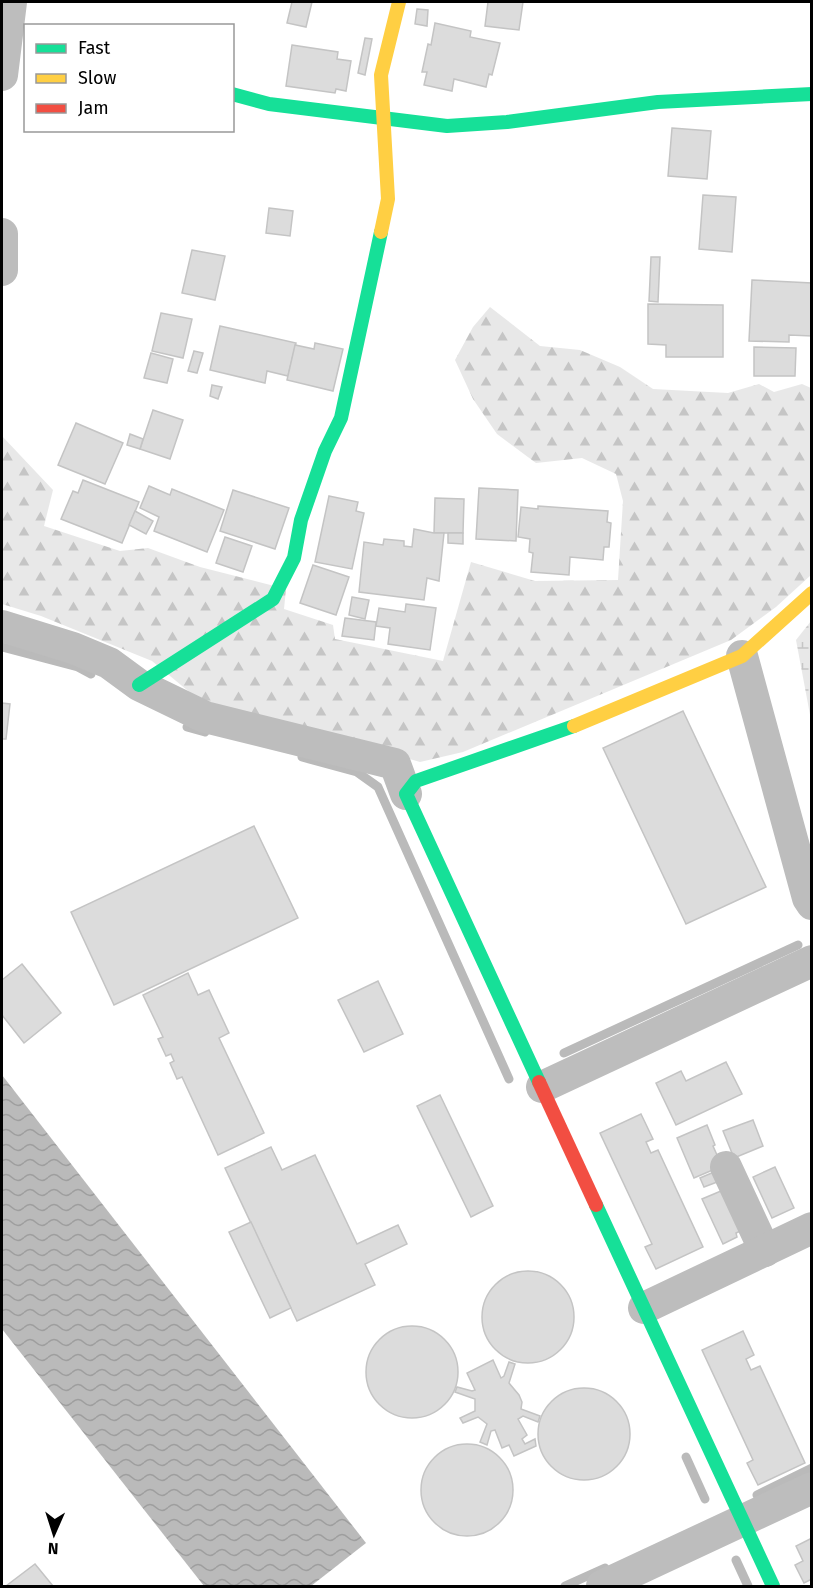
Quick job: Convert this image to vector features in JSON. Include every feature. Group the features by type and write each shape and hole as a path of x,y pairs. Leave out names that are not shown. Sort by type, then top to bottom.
{"street":[{"path":"8,64 11,2"},
{"path":"139,684 273,598 294,558 301,520 325,451 341,418 388,199 381,75 399,2"},
{"path":"234,95 269,104 447,126 507,122 658,102 812,94"},
{"path":"2,234 2,270"},
{"path":"406,794 416,781 591,720 742,656 812,593"},
{"path":"2,626 73,648 109,663 139,684 205,717 395,764 406,794 773,1587"},
{"path":"742,656 808,898 812,904"},
{"path":"543,1087 812,961"},
{"path":"726,1167 765,1251"},
{"path":"644,1308 812,1228"},
{"path":"602,1587 812,1488"}],"green space":[{"path":"490,307 540,346 580,350 620,367 653,389 728,393 759,384 774,392 802,384 811,388 811,575 776,607 731,640 463,752 420,762 205,705 152,661 41,616 2,604 2,436 53,490 44,526 120,551 148,548 200,567 286,589 284,609 333,625 335,639 443,661 471,562 535,581 618,580 623,501 616,474 582,458 536,463 497,434 473,399 455,360 473,327"},
{"path":"811,621 811,720 796,640"}],"water":[{"path":"2,1075 366,1543 311,1586 204,1586 2,1329"}],"building":[{"path":"292,2 312,2 306,27 287,23"},
{"path":"488,2 523,2 519,30 485,26"},
{"path":"417,9 428,10 427,26 415,24"},
{"path":"435,23 471,31 470,37 500,43 492,75 489,74 486,87 454,79 452,91 424,85 427,72 422,72"},
{"path":"365,38 372,39 365,75 358,73"},
{"path":"292,45 338,52 337,59 351,61 346,91 336,89 335,93 286,86"},
{"path":"672,128 711,131 707,179 668,176"},
{"path":"703,195 736,197 732,252 699,249"},
{"path":"269,208 293,211 290,236 266,233"},
{"path":"192,250 225,256 215,300 182,293"},
{"path":"651,257 660,257 658,302 649,301"},
{"path":"752,280 812,283 812,336 789,335 789,342 749,341"},
{"path":"648,304 723,305 723,357 666,357 666,345 648,344"},
{"path":"161,313 192,319 183,358 152,351"},
{"path":"220,326 296,343 288,376 267,371 265,383 210,370"},
{"path":"315,343 343,349 333,391 287,380 295,345 314,349"},
{"path":"754,347 796,348 795,376 754,376"},
{"path":"194,351 203,353 197,373 188,371"},
{"path":"151,353 173,359 167,383 144,378"},
{"path":"212,385 222,387 218,399 210,396"},
{"path":"153,410 183,420 170,459 140,449"},
{"path":"76,423 123,443 105,484 58,465"},
{"path":"130,434 143,439 140,449 127,445"},
{"path":"83,480 139,502 122,543 61,519 73,491 78,493"},
{"path":"149,486 170,495 172,489 224,510 207,552 154,531 159,517 140,508"},
{"path":"479,488 518,490 516,541 476,539"},
{"path":"233,490 289,508 275,549 220,531"},
{"path":"329,496 358,502 356,511 364,513 352,569 315,562"},
{"path":"435,498 464,499 463,533 434,533"},
{"path":"538,506 608,511 607,522 611,523 609,547 604,547 603,560 570,557 569,575 531,572 533,553 529,552 530,539 518,537 521,507 538,509"},
{"path":"135,511 153,521 146,534 129,525"},
{"path":"414,529 444,533 439,581 427,578 424,600 359,592 364,542 383,545 384,539 404,541 404,546 412,547"},
{"path":"448,533 463,533 463,544 448,543"},
{"path":"225,537 252,546 243,572 216,563"},
{"path":"313,565 349,577 336,615 300,603"},
{"path":"352,597 369,600 365,619 349,615"},
{"path":"406,604 436,608 430,650 388,644 390,628 376,626 379,608 405,612"},
{"path":"345,618 376,622 374,640 342,636"},
{"path":"2,703 10,704 6,739 2,739"},
{"path":"683,711 766,887 686,924 603,748"},
{"path":"254,826 298,918 114,1005 71,912"},
{"path":"22,964 61,1013 24,1043 2,1015 2,980"},
{"path":"188,973 198,995 209,990 229,1033 219,1038 264,1133 218,1155 182,1077 177,1079 170,1063 174,1061 171,1054 166,1056 158,1039 163,1037 143,995"},
{"path":"378,981 403,1034 364,1052 338,1000"},
{"path":"726,1062 742,1094 676,1125 656,1083 681,1071 686,1081"},
{"path":"440,1095 493,1206 471,1217 417,1106"},
{"path":"641,1114 653,1139 646,1142 651,1153 658,1150 703,1247 656,1269 645,1247 652,1244 600,1133"},
{"path":"753,1120 763,1146 734,1158 723,1131"},
{"path":"707,1125 722,1166 694,1178 677,1138"},
{"path":"271,1147 282,1170 315,1155 357,1244 398,1225 407,1244 365,1264 375,1285 297,1321 225,1168"},
{"path":"775,1167 794,1208 772,1218 753,1177"},
{"path":"721,1169 725,1179 704,1187 700,1178"},
{"path":"728,1188 745,1229 736,1233 737,1237 723,1244 702,1199"},
{"path":"251,1222 291,1308 270,1318 229,1232"},
{"path":"528,1271 546,1274 561,1284 571,1299 574,1317 571,1335 561,1350 546,1360 528,1363 510,1360 495,1350 485,1335 482,1317 485,1299 495,1284 510,1274"},
{"path":"412,1326 430,1329 445,1339 455,1354 458,1372 455,1390 445,1405 430,1415 412,1418 394,1415 379,1405 369,1390 366,1372 369,1354 379,1339 394,1329"},
{"path":"743,1331 754,1355 746,1359 751,1370 760,1366 805,1463 758,1485 747,1463 753,1460 702,1350"},
{"path":"493,1360 501,1378 509,1362 515,1364 509,1383 519,1395 522,1402 521,1409 540,1416 538,1422 523,1416 518,1419 527,1435 522,1439 525,1444 535,1439 536,1446 514,1456 509,1445 502,1448 495,1430 491,1431 487,1445 480,1442 487,1424 478,1417 463,1423 460,1418 475,1411 475,1399 455,1392 457,1387 475,1390 467,1373"},
{"path":"584,1388 602,1391 617,1401 627,1416 630,1434 627,1452 617,1467 602,1477 584,1480 566,1477 551,1467 541,1452 538,1434 541,1416 551,1401 566,1391"},
{"path":"467,1444 485,1447 500,1457 510,1472 513,1490 510,1508 500,1523 485,1533 467,1536 449,1533 434,1523 424,1508 421,1490 424,1472 434,1457 449,1447"},
{"path":"812,1538 812,1579 804,1583 795,1565 803,1561 796,1546"},
{"path":"35,1564 53,1586 6,1586"}],"waterway":[{"path":"2,647 78,667 91,674"},
{"path":"187,727 205,732"},
{"path":"302,757 357,772 378,787 509,1079"},
{"path":"564,1053 798,945"},
{"path":"686,1457 705,1499"},
{"path":"757,1495 812,1468"},
{"path":"736,1560 748,1586"},
{"path":"565,1586 605,1568"}],"traffic: fast":[{"path":"234,95 269,104 447,126 507,122 658,102 812,94"},
{"path":"139,685 273,599 294,558 301,520 325,451 341,418 381,232"},
{"path":"539,1082 406,794 416,781 574,726"},
{"path":"596,1205 773,1586"}],"traffic: slow":[{"path":"381,232 388,199 381,75 399,2"},
{"path":"574,726 742,656 812,593"}],"traffic: jam":[{"path":"539,1082 596,1205"}]}
